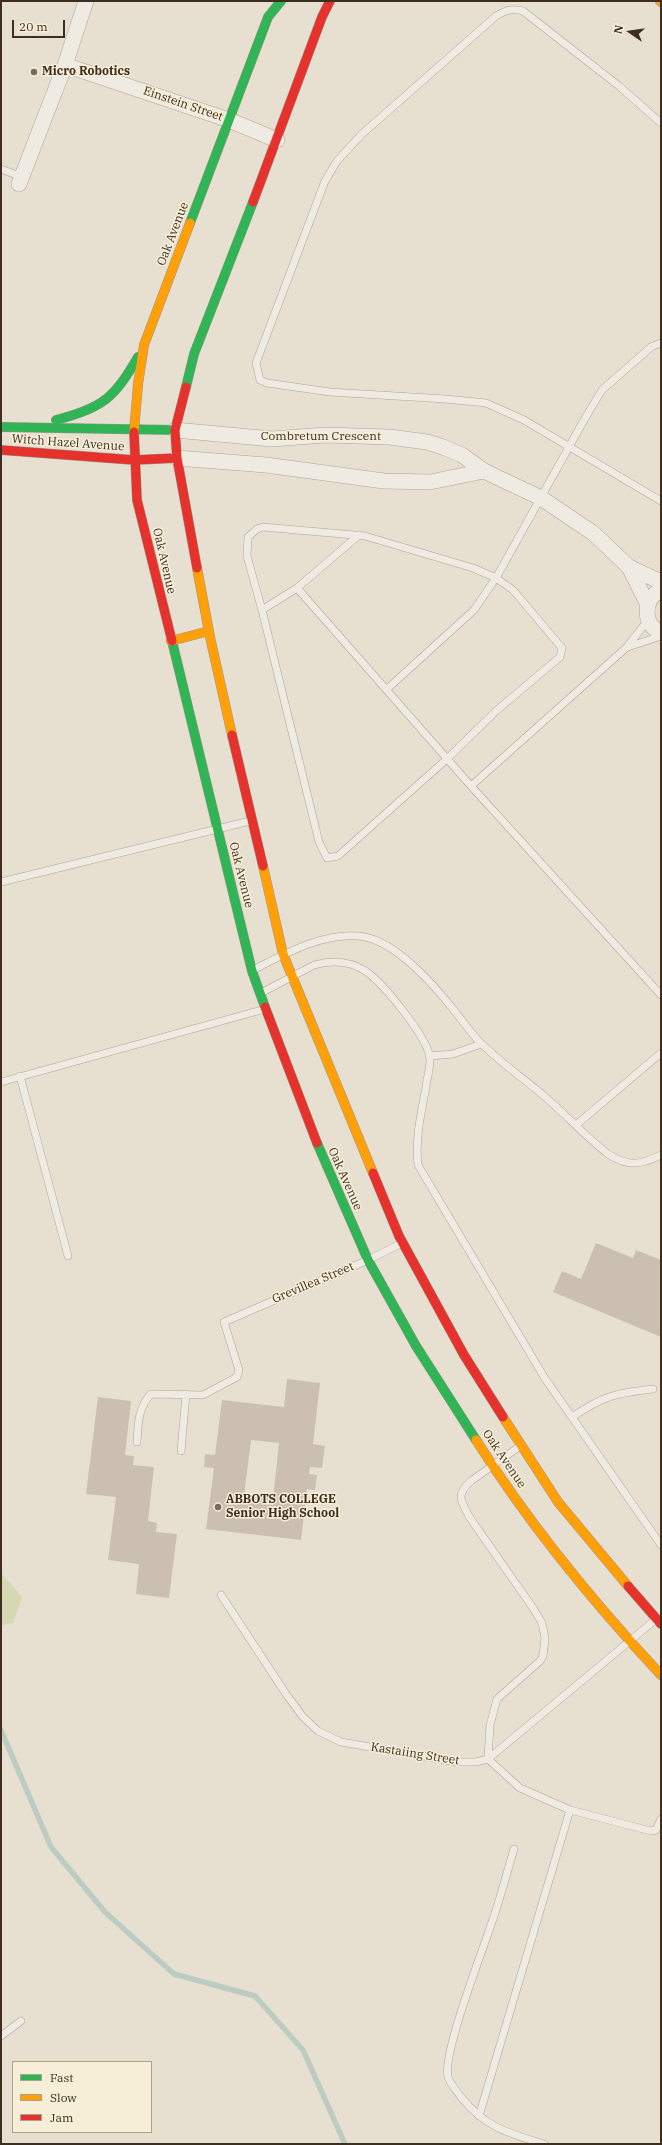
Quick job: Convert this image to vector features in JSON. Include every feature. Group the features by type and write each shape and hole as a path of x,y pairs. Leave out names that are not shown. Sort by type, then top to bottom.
{"street":[{"path":"21,180 65,65 86,1"},
{"path":"268,17 273,1"},
{"name":"Oak Avenue","path":"281,1 268,17 144,345 137,380 133,429 137,500 252,970 306,1119 368,1260 416,1346 492,1465 566,1566 630,1642 661,1675"},
{"name":"Oak Avenue","path":"330,1 322,16 277,140 194,354 175,430 177,458 209,631 252,820 284,954 291,977 402,1243 460,1349 558,1502 578,1528 659,1621"},
{"name":"Einstein Street","path":"65,65 229,120 277,140"},
{"path":"24,427 83,414 102,405 115,393 144,345"},
{"name":"Witch Hazel Avenue","path":"1,427 175,430"},
{"name":"Combretum Crescent","path":"175,430 272,439 324,435 389,438 427,442 462,455 484,471 541,498 593,533 629,567 661,582"},
{"name":"Witch Hazel Avenue","path":"1,450 134,460 177,458"},
{"path":"177,458 266,465 384,481 430,482 484,471"},
{"name":"Combretum Crescent","path":"629,567 648,605"},
{"path":"661,590 651,598 648,605 648,620 652,627 661,634"},
{"path":"171,641 209,631"}],"lane":[{"path":"661,123 619,86 523,11 516,9 506,11 496,16 362,134 337,161 325,181 256,363 260,380 267,383 330,392 486,403 524,420 661,501"},
{"path":"1,169 21,180"},
{"path":"387,689 468,617 496,578 602,390 651,347 661,343"},
{"path":"263,527 359,535 442,558 496,578 522,598 558,641 563,652 560,657 496,711 448,758 338,856 327,858 319,842 262,610 247,556 248,537 252,532 263,527"},
{"path":"262,610 297,588 359,535"},
{"path":"297,588 448,758 471,786 661,995"},
{"path":"471,786 627,647 648,620"},
{"path":"627,647 661,634"},
{"path":"1,882 252,820"},
{"path":"252,970 284,954 314,943 342,937 365,937 380,942 395,951 419,972 453,1008 482,1044 543,1095 608,1154 623,1162 643,1163 661,1154"},
{"path":"261,994 291,977 323,963 344,963 366,972 413,1024 424,1041 429,1056 418,1130 418,1165 544,1377 661,1545"},
{"path":"1,1082 266,1008"},
{"path":"429,1056 453,1054 482,1044"},
{"path":"576,1125 661,1053"},
{"path":"20,1076 68,1256"},
{"name":"Grevillea Street","path":"186,1394 203,1395 237,1377 239,1370 224,1322 368,1260 402,1243"},
{"path":"572,1417 597,1401 611,1395 653,1389"},
{"path":"138,1442 139,1416 143,1405 151,1394 186,1394 181,1451"},
{"path":"488,1759 490,1725 497,1699 540,1661 544,1650 545,1638 542,1624 533,1608 470,1518 461,1502 464,1488 492,1465 521,1446"},
{"name":"Kastaiing Street","path":"221,1595 303,1717 328,1737 341,1742 457,1762 476,1762 488,1759"},
{"path":"488,1759 630,1642 659,1621"},
{"path":"488,1759 520,1788 570,1810 651,1831 656,1830 661,1819"},
{"path":"479,2116 570,1810"},
{"path":"514,1849 459,2022 448,2065 448,2076 454,2088 479,2116 495,2128 544,2144"},
{"path":"1,2036 21,2021"}],"green space":[{"path":"1,1573 22,1597 13,1623 1,1625"}],"building":[{"path":"596,1243 633,1258 636,1250 661,1260 661,1337 553,1292 562,1271 581,1279"},
{"path":"287,1379 320,1383 313,1444 325,1446 322,1468 310,1467 309,1474 317,1475 315,1490 307,1489 301,1540 206,1529 214,1468 204,1467 205,1454 215,1455 222,1400 284,1407","holes":["251,1440 279,1443 273,1499 244,1496"]},
{"path":"98,1397 131,1401 125,1455 134,1456 133,1465 154,1467 148,1521 157,1523 156,1532 177,1534 169,1598 136,1594 139,1564 108,1560 116,1497 86,1494"}],"waterway":[{"path":"1,1730 51,1847 105,1912 174,1974 255,1996 303,2050 345,2144"}],"traffic: fast":[{"path":"190,223 268,17 281,1"},
{"path":"186,387 194,354 253,202"},
{"path":"56,420 85,411 106,399 122,382 138,357"},
{"path":"1,427 175,430"},
{"path":"172,641 252,971 265,1007"},
{"path":"317,1143 368,1260 416,1346 476,1440"}],"traffic: slow":[{"path":"134,432 138,384 144,345 190,223"},
{"path":"197,568 210,637 232,735"},
{"path":"171,641 209,631"},
{"path":"263,866 283,954 373,1173"},
{"path":"503,1417 558,1502 628,1586"},
{"path":"476,1440 518,1502 563,1562 661,1675"}],"traffic: jam":[{"path":"253,202 322,17 330,1"},
{"path":"186,387 175,430 177,458 197,568"},
{"path":"134,432 137,500 172,641"},
{"path":"1,450 134,460 177,458"},
{"path":"232,735 263,866"},
{"path":"265,1007 317,1143"},
{"path":"373,1173 399,1236 464,1355 503,1417"},
{"path":"628,1586 661,1624"}],"place":[{"name":"Micro Robotics","path":"34,72"},
{"name":"ABBOTS COLLEGE Senior High School","path":"218,1507"}]}
